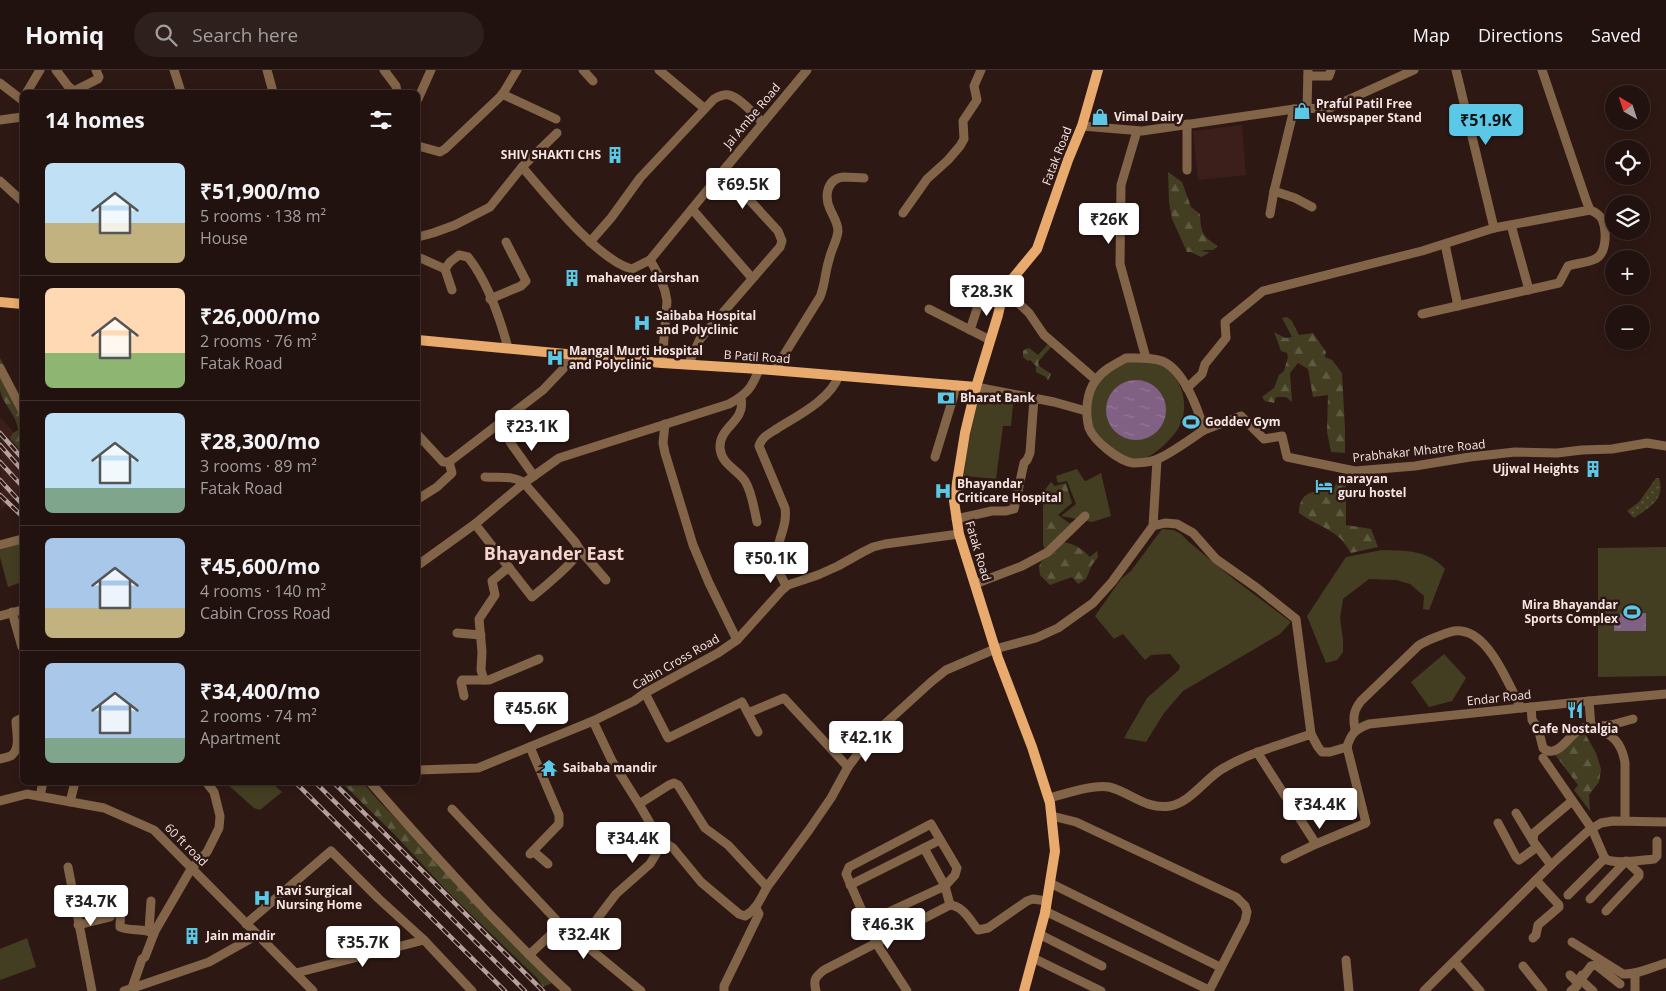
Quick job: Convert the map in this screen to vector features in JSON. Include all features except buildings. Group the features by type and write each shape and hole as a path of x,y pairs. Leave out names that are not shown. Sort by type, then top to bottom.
{"main road":[{"name":"Fatak Road","path":"1024,991 1050,883 1055,851 1052,816 1049,798 995,648 959,534 954,501 965,433 1004,289 1037,249 1082,126 1098,70"},
{"path":"0,302 20,304"},
{"name":"B Patil Road","path":"420,340 662,363 776,370 976,387"}],"street":[{"path":"28,90 40,70"},
{"path":"56,70 73,90"},
{"path":"79,90 98,79 96,70"},
{"path":"174,70 180,90"},
{"path":"267,70 272,90"},
{"path":"384,70 396,86 397,90"},
{"path":"420,95 431,70"},
{"path":"420,146 440,152 445,149 502,94 517,70"},
{"path":"583,70 593,81"},
{"path":"659,70 704,108"},
{"path":"903,213 927,179 948,160 964,139 963,121 977,100 974,86 981,70"},
{"path":"1307,109 1308,73 1329,76 1330,70"},
{"path":"1082,126 1137,131 1294,109 1330,108 1414,70"},
{"path":"1456,70 1494,228"},
{"path":"1542,70 1590,210"},
{"name":"Jai Ambe Road","path":"650,260 804,71"},
{"path":"0,83 20,98"},
{"path":"502,94 556,120"},
{"path":"590,242 611,218 640,178 714,99 721,95 729,95 736,98 763,123"},
{"path":"1270,214 1294,109"},
{"path":"0,120 20,117"},
{"path":"1187,124 1188,170"},
{"path":"1137,131 1121,185 1120,264 1146,358"},
{"path":"420,236 455,225 490,206 522,167 557,133"},
{"path":"522,167 590,242 624,267 632,269 650,260 664,284 666,292 667,302 662,363"},
{"path":"688,365 700,339 780,246 782,241 778,231 722,170"},
{"path":"776,370 824,288 825,273 837,239 838,228 826,198 827,190 837,179 843,177 864,178"},
{"path":"0,181 20,199"},
{"path":"1274,191 1295,198 1312,207"},
{"path":"692,209 752,278"},
{"path":"1187,388 1202,374 1205,364 1226,338 1225,322 1263,292 1445,244 1494,228 1590,210 1598,214 1604,225 1604,247 1600,255 1596,259 1568,266 1559,283 1422,314"},
{"path":"1511,225 1529,290"},
{"path":"490,298 521,286 526,281 506,242"},
{"path":"1445,244 1458,306"},
{"path":"445,269 459,255 468,257 478,269 501,323 508,348"},
{"path":"420,258 445,269 452,290"},
{"path":"970,330 981,297"},
{"path":"1013,298 1029,313 1044,335 1096,380"},
{"path":"929,309 990,340"},
{"path":"420,437 443,462 449,462 543,390 563,369 571,354"},
{"path":"1126,358 1146,358 1163,362 1177,374 1187,388 1196,403 1204,430 1157,460 1132,463 1115,456 1090,430 1086,411 1089,393 1096,380 1110,367 1126,358"},
{"path":"0,368 20,406"},
{"path":"420,564 475,524 524,483 559,458 729,404 741,398 750,390 759,369"},
{"path":"786,586 778,571 776,559 786,516 785,508 759,446 762,438 831,391 839,375"},
{"path":"935,457 957,385"},
{"path":"976,387 1034,398 1086,411"},
{"path":"741,398 743,405 741,412 722,436 721,457 744,481 757,522"},
{"path":"956,519 992,511 1014,509 1024,463 1030,453 1034,398"},
{"name":"Prabhakar Mhatre Road","path":"1204,430 1241,416 1264,439 1282,436 1287,457 1355,472 1515,452 1557,453 1582,450 1612,450 1647,443 1666,446"},
{"path":"665,424 663,443 665,453 685,520 709,583 737,640"},
{"path":"510,442 534,476"},
{"path":"662,844 668,844 673,848 701,882 739,914 745,916 750,913 756,908 767,887 831,798 848,767 866,743 886,722 946,670 995,648 1036,638 1058,628 1093,603 1112,582 1153,526 1157,460"},
{"path":"420,498 437,487 452,473 449,462"},
{"path":"485,477 513,478 519,479 524,483 576,542 580,550 606,580"},
{"path":"975,584 1022,566 1048,552 1084,516"},
{"path":"1153,526 1165,523 1177,524 1193,533 1216,559 1296,619 1311,734 1322,752 1330,752 1347,747"},
{"path":"475,524 532,597 554,578 580,550"},
{"name":"Cabin Cross Road","path":"420,770 478,768 593,721 634,701 718,653 737,640 786,586 818,575 873,547 959,534"},
{"path":"0,546 20,540"},
{"path":"484,680 481,670 482,652 479,619 495,596 492,581 509,567"},
{"path":"0,616 20,610"},
{"path":"12,612 20,640"},
{"path":"1285,859 1366,823 1347,747 1355,730 1354,710 1360,701 1425,641 1453,631 1470,633 1492,654 1521,708"},
{"path":"457,633 481,635"},
{"path":"464,696 460,682 462,680 489,680 539,659"},
{"path":"646,693 668,738 742,702 758,732"},
{"name":"Endar Road","path":"1355,730 1369,724 1666,694"},
{"path":"748,713 784,698 848,767"},
{"path":"1589,701 1590,727"},
{"path":"1531,707 1532,720 1538,728 1543,748 1547,751 1555,751 1577,730 1611,725 1633,719"},
{"path":"0,759 14,753 18,735 16,721 20,719"},
{"path":"593,721 612,761 662,844"},
{"path":"1606,733 1617,742 1624,754 1625,821"},
{"path":"1049,798 1106,786 1148,805 1168,806 1180,803 1222,769 1257,752 1311,734"},
{"path":"530,747 560,819 559,824 531,852 548,864"},
{"path":"1257,752 1316,844"},
{"path":"1543,758 1592,829 1605,858 1609,861 1654,858 1657,856 1656,841"},
{"path":"40,796 42,785"},
{"path":"70,802 74,785"},
{"path":"151,932 192,868 207,852 219,828 220,816 214,792 208,785"},
{"path":"373,785 417,836 529,955 567,991"},
{"path":"639,804 668,785 678,785 706,828 728,845 767,887"},
{"name":"60 ft road","path":"0,801 27,794 104,808 154,830 313,991"},
{"path":"1535,844 1534,833 1572,801"},
{"path":"452,809 560,926 640,991"},
{"path":"1516,813 1535,844 1551,865"},
{"path":"816,991 814,982 816,976 824,970 950,905 956,905 962,910 978,930 988,928 1032,899 1209,991 1245,921 1247,912 1241,902 1236,897 1076,822 1052,816"},
{"path":"1498,822 1519,860 1535,844"},
{"path":"1424,991 1551,865 1592,829 1607,822 1666,822"},
{"path":"867,922 945,886 955,875 957,868 930,824 849,867 846,874 876,943 907,991"},
{"path":"850,885 940,840"},
{"path":"597,919 616,894 650,864 662,844"},
{"path":"924,848 945,886 950,905"},
{"path":"246,924 331,851 379,900 424,940 472,991"},
{"path":"1568,895 1605,858"},
{"path":"1590,899 1626,861"},
{"path":"1606,911 1639,876 1639,873 1626,861"},
{"path":"68,867 92,991"},
{"path":"1533,938 1536,935 1538,925 1559,907 1536,880"},
{"path":"1050,883 1220,967"},
{"path":"75,906 106,898 109,900 110,917 78,925"},
{"path":"121,902 120,927 151,932"},
{"path":"128,990 142,959 145,957 151,932 151,902"},
{"path":"724,991 724,986 759,914 756,908"},
{"path":"529,955 560,926"},
{"path":"1039,934 1102,966"},
{"path":"128,990 209,962 257,935"},
{"path":"296,973 424,940"},
{"path":"1572,942 1622,974 1631,974 1666,963"},
{"path":"1033,958 1101,991"},
{"path":"1571,991 1577,986 1577,982 1596,958"},
{"path":"1346,960 1349,991"},
{"path":"1455,962 1480,991"},
{"path":"1592,991 1582,981 1582,978 1591,966 1596,965 1617,987 1631,974"},
{"path":"1523,966 1542,991"},
{"path":"1570,974 1577,982"},
{"path":"1631,974 1635,991"},
{"path":"151,982 154,991"}],"shaded area":[{"path":"1242,125 1246,175 1198,180 1193,131"},
{"path":"0,417 20,440 20,493 1,509"}],"green space":[{"path":"1168,172 1182,182 1191,207 1200,214 1203,233 1218,246 1213,250 1201,251 1209,252 1201,257 1187,252 1172,219 1169,202"},
{"path":"1287,317 1292,321 1299,335 1313,333 1326,352 1325,357 1332,360 1342,373 1345,453 1331,452 1327,432 1328,395 1313,397 1308,369 1298,363 1290,373 1292,402 1286,397 1276,397 1274,403 1265,401 1262,397 1274,388 1279,375 1284,371 1288,357 1287,353 1281,351 1274,332 1285,338 1292,337 1282,318"},
{"path":"1048,344 1051,347 1038,362 1039,366 1051,374 1048,381 1046,377 1036,372 1036,366 1030,360 1028,361 1023,357 1023,351 1029,348 1038,355"},
{"path":"0,358 20,396 20,450 10,438 18,430 17,425 0,390"},
{"path":"1149,361 1162,366 1177,379 1184,398 1183,418 1177,431 1159,450 1145,458 1135,459 1114,452 1100,440 1092,424 1089,406 1093,388 1100,378 1123,362"},
{"path":"978,399 1013,404 1011,426 1003,426 996,479 964,476 967,450"},
{"path":"1077,469 1086,481 1101,473 1111,516 1092,522 1061,516 1076,504 1067,481 1058,483 1056,476"},
{"path":"1656,478 1659,478 1661,486 1658,497 1655,502 1634,518 1627,511 1639,502"},
{"path":"1337,480 1346,480 1346,525 1371,529 1378,547 1351,553 1337,536 1299,513 1300,505 1305,496 1321,491 1333,492"},
{"path":"1051,482 1055,486 1066,483 1072,503 1058,515 1069,523 1075,521 1045,552 1043,544 1043,492"},
{"path":"1162,529 1174,530 1181,534 1235,580 1291,622 1280,634 1183,691 1164,713 1146,742 1124,738 1147,698 1179,670 1180,666 1170,654 1151,655 1145,660 1123,634 1114,639 1095,616 1121,579 1131,571"},
{"path":"1064,542 1078,547 1090,557 1097,551 1098,557 1086,579 1078,584 1072,577 1050,585 1040,575 1039,566 1042,561 1054,553"},
{"path":"20,544 20,583 8,587 0,550"},
{"name":"Mira Bhayandar Sports Complex","path":"1666,547 1666,676 1598,677 1598,548"},
{"path":"1382,550 1408,551 1423,554 1438,562 1445,569 1429,610 1423,609 1424,596 1410,584 1396,580 1369,579 1343,599 1340,618 1343,652 1337,660 1326,663 1307,616 1346,557"},
{"path":"1444,654 1466,678 1452,701 1429,707 1411,682"},
{"path":"1583,730 1596,753 1601,769 1599,782 1589,795 1590,811 1574,790 1578,785 1550,748"},
{"path":"228,785 274,785 282,792 260,810 254,808"},
{"path":"344,785 365,785 552,983 543,987 537,978 449,893 394,834"},
{"path":"27,938 36,967 0,980 0,949"}],"water":[{"path":"1136,380 1152,385 1157,389 1161,394 1166,410 1161,426 1157,431 1152,435 1136,440 1120,435 1115,431 1111,426 1106,410 1111,394 1115,389 1120,385"},
{"path":"1646,613 1646,631 1614,631 1614,614"}],"railway":[{"path":"0,433 20,456"},
{"path":"0,445 20,468"},
{"path":"0,462 20,484"},
{"path":"0,480 20,502"},
{"path":"0,495 20,514"},
{"path":"298,785 505,991"},
{"path":"318,785 525,991"},
{"path":"336,785 543,991"}],"place":[{"name":"Praful Patil Free Newspaper Stand","path":"1302,111"},
{"name":"Vimal Dairy","path":"1100,117"},
{"name":"SHIV SHAKTI CHS","path":"615,155"},
{"name":"mahaveer darshan","path":"572,278"},
{"name":"Saibaba Hospital and Polyclinic","path":"642,323"},
{"name":"Mangal Murti Hospital and Polyclinic","path":"555,358"},
{"name":"Bharat Bank","path":"946,398"},
{"name":"Goddev Gym","path":"1191,422"},
{"name":"Ujjwal Heights","path":"1593,469"},
{"name":"narayan guru hostel","path":"1324,486"},
{"name":"Bhayandar Criticare Hospital","path":"943,491"},
{"name":"Mira Bhayandar Sports Complex","path":"1632,612"},
{"name":"Cafe Nostalgia","path":"1575,710"},
{"name":"Saibaba mandir","path":"549,768"},
{"name":"Ravi Surgical Nursing Home","path":"262,898"},
{"name":"Jain mandir","path":"192,936"}],"district":[{"name":"Bhayander East","path":"554,554"}]}
